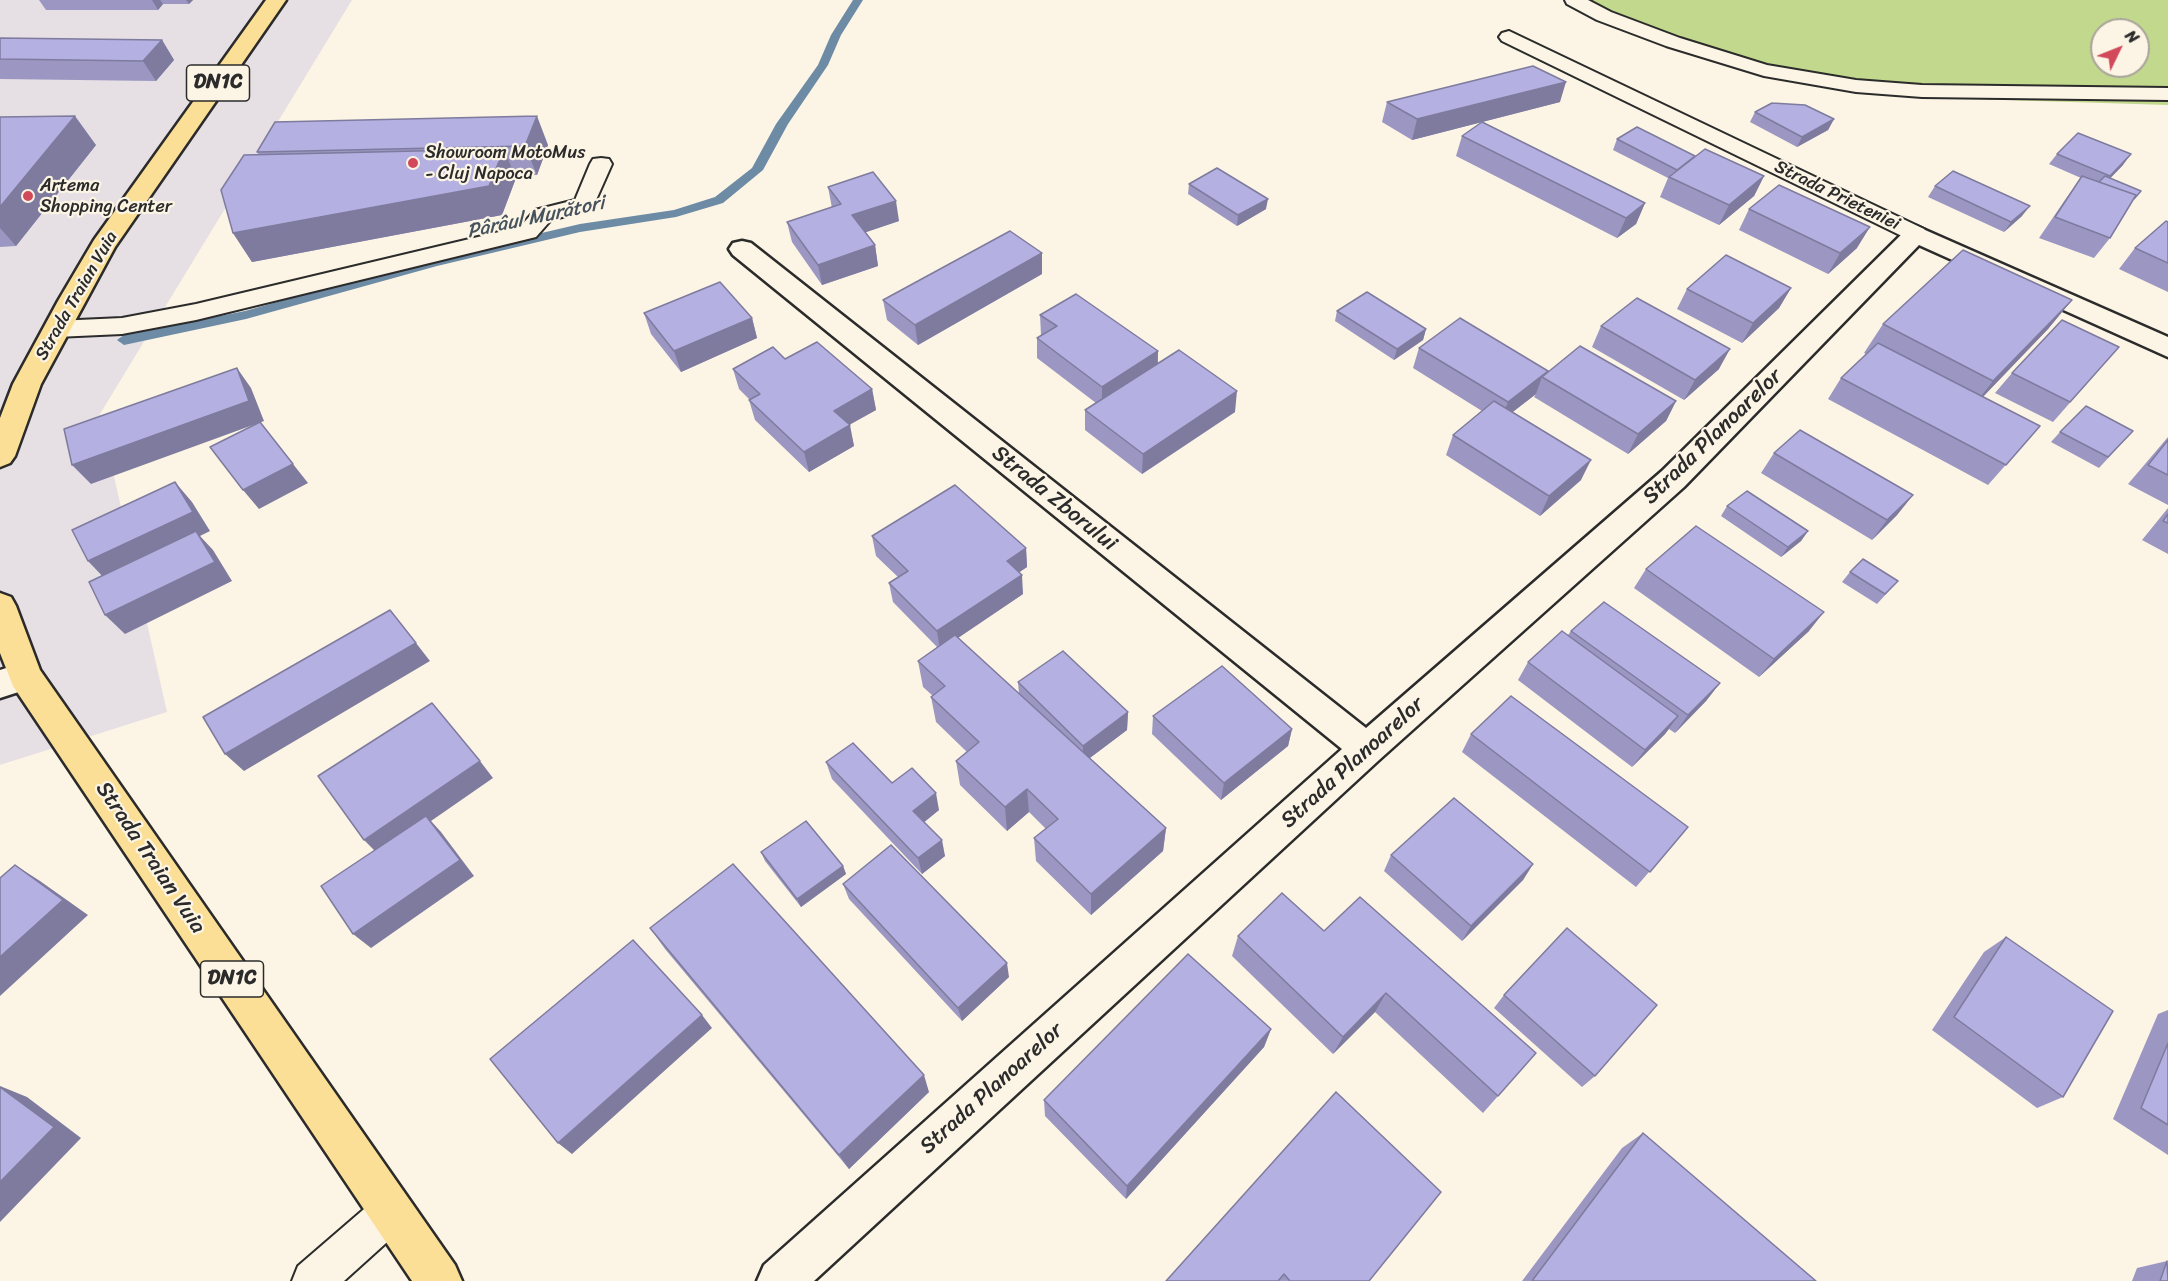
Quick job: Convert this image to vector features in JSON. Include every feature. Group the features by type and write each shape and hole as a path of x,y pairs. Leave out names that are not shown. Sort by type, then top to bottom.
{"main road":[{"name":"Strada Traian Vuia","path":"0,456 27,384 103,246 276,0"},
{"name":"Strada Traian Vuia","path":"0,606 13,680 392,1211 439,1281"}],"street":[{"name":"Strada Prieteniei","path":"1916,234 2168,348"},
{"name":"Strada Planoarelor","path":"780,1281 1367,749 1673,479 1916,234"},
{"name":"Strada Zborului","path":"742,249 1367,749"}],"lane":[{"path":"1574,0 1604,16 1663,38 1764,70 1856,86 1922,91 2168,94"},
{"name":"Strada Prieteniei","path":"1509,37 1916,234"},
{"path":"56,329 122,326 196,312 528,232 543,215 584,204 601,164"},
{"path":"313,1281 392,1211"}],"shaded area":[{"path":"0,0 352,0 100,414 167,712 0,765"}],"green space":[{"path":"1565,0 2168,0 2168,105 1971,99 1836,90 1765,76 1642,37"}],"building":[{"path":"0,38 162,40 143,61 0,59"},
{"path":"1533,66 1566,82 1417,119 1387,102"},
{"path":"1772,103 1805,105 1834,119 1802,137 1755,112"},
{"path":"75,116 0,207 0,117"},
{"path":"537,116 525,146 257,152 275,122"},
{"path":"1482,122 1645,203 1626,218 1462,136"},
{"path":"1637,127 1695,156 1677,170 1617,139"},
{"path":"2078,133 2131,154 2110,176 2057,154"},
{"path":"504,149 489,186 233,233 221,190 244,155"},
{"path":"1705,149 1764,176 1729,205 1669,177"},
{"path":"1217,168 1268,199 1238,215 1189,184"},
{"path":"1953,171 2030,206 2011,222 1935,186"},
{"path":"873,172 896,201 852,215 875,245 818,265 787,222 841,204 828,187"},
{"path":"2082,176 2136,195 2110,238 2055,217"},
{"path":"2105,176 2141,191 2134,199 2136,195 2099,182"},
{"path":"1779,185 1870,227 1840,253 1749,209"},
{"path":"2166,221 2168,222 2168,263 2135,248"},
{"path":"1010,231 1042,253 915,325 883,300"},
{"path":"1963,250 2072,300 1993,381 1883,324"},
{"path":"1726,255 1791,288 1753,323 1687,289"},
{"path":"720,282 752,318 674,351 644,313"},
{"path":"1367,292 1426,329 1397,349 1337,311"},
{"path":"1076,294 1158,351 1102,387 1037,338 1057,326 1040,315"},
{"path":"1637,298 1730,349 1695,380 1601,326"},
{"path":"1460,318 1548,371 1508,402 1419,348"},
{"path":"2062,320 2119,347 2070,402 2012,373"},
{"path":"817,342 872,389 834,411 850,425 804,452 749,400 760,394 733,369 773,347 785,359"},
{"path":"1878,343 2040,426 2006,465 1841,378"},
{"path":"1580,346 1676,401 1638,434 1542,377"},
{"path":"1179,350 1237,391 1143,454 1085,410"},
{"path":"237,368 249,401 72,465 64,429"},
{"path":"1494,401 1591,460 1549,496 1453,435"},
{"path":"2086,406 2133,431 2108,457 2060,432"},
{"path":"260,422 293,464 243,490 210,447"},
{"path":"1800,430 1913,495 1887,520 1774,453"},
{"path":"2168,440 2168,475 2148,465"},
{"path":"175,482 193,512 88,561 72,530"},
{"path":"955,485 1026,548 1007,561 1022,575 937,631 889,583 908,571 872,536"},
{"path":"1747,491 1808,531 1788,547 1727,506"},
{"path":"1696,526 1824,612 1774,659 1646,569"},
{"path":"196,531 215,562 105,615 89,582"},
{"path":"1863,559 1898,581 1885,594 1850,572"},
{"path":"1604,602 1720,683 1688,715 1571,631"},
{"path":"390,610 416,643 225,754 203,717"},
{"path":"1562,631 1678,716 1645,750 1528,662"},
{"path":"955,635 1166,828 1091,894 1034,838 1058,819 1027,789 1005,807 956,761 979,742 931,697 945,686 918,661"},
{"path":"1063,651 1128,712 1083,746 1018,682"},
{"path":"1222,666 1292,729 1224,783 1153,716"},
{"path":"1511,696 1688,827 1650,872 1471,734"},
{"path":"432,703 480,761 364,840 318,776"},
{"path":"853,743 892,783 912,768 936,793 913,811 942,840 918,858 826,762"},
{"path":"1454,798 1533,864 1471,926 1391,855"},
{"path":"426,816 460,860 353,934 321,886"},
{"path":"806,821 843,866 797,899 761,852"},
{"path":"891,845 1007,963 958,1008 843,884"},
{"path":"733,864 924,1075 839,1155 650,928"},
{"path":"15,865 63,900 0,957 0,878"},
{"path":"1282,893 1324,931 1360,897 1536,1053 1498,1096 1386,993 1343,1037 1238,936"},
{"path":"1567,928 1657,1005 1595,1076 1504,995"},
{"path":"2006,937 2113,1011 2063,1097 1954,1017"},
{"path":"633,940 702,1015 558,1143 490,1059"},
{"path":"1188,954 1271,1029 1127,1186 1044,1100"},
{"path":"2168,1043 2168,1125 2141,1108"},
{"path":"0,1087 54,1127 0,1182"},
{"path":"1336,1092 1441,1192 1369,1281 1290,1281 1284,1274 1278,1281 1166,1281"},
{"path":"1643,1133 1816,1281 1532,1281"},
{"path":"2167,1261 2168,1281 2160,1281"}],"waterway":[{"name":"Pârâul Murători","path":"124,340 246,315 435,262 580,228 676,213 719,200 757,170 782,124 823,65 836,35 858,0"}],"place":[{"name":"Showroom MotoMus - Cluj Napoca","path":"413,163"},
{"name":"Artema Shopping Center","path":"28,196"}]}
